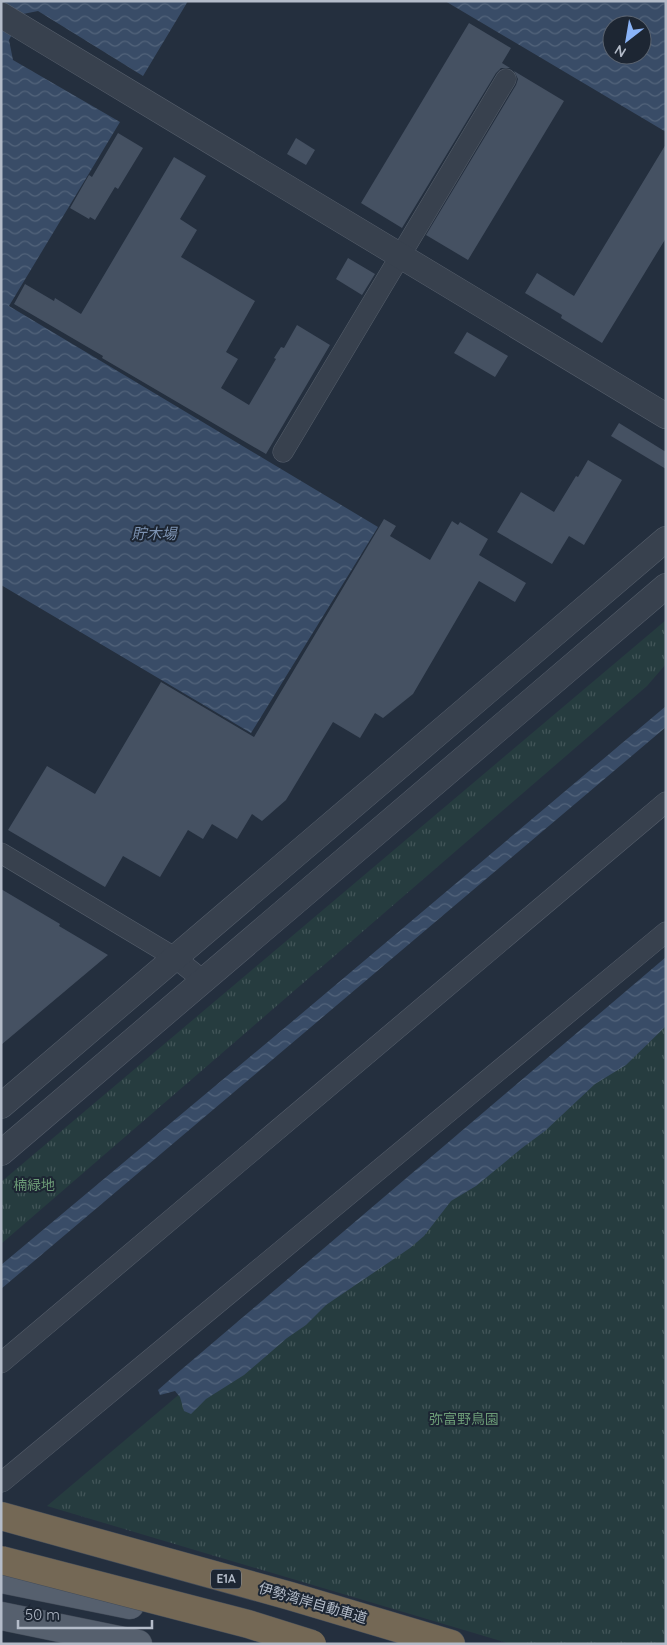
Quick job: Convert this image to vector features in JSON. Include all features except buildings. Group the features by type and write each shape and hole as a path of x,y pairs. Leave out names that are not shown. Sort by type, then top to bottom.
{"highway":[{"name":"伊勢湾岸自動車道","path":"1,1516 290,1596 450,1644"},
{"path":"1,1560 248,1624 312,1644"}],"main road":[{"path":"1,1580 319,1644"},
{"path":"1,1616 138,1644"}],"street":[{"path":"1,15 666,416"},
{"path":"283,452 506,79"},
{"path":"1,1106 666,539"},
{"path":"1,1153 666,586"},
{"path":"1,1362 666,802"},
{"path":"1,853 174,957 204,981"},
{"path":"2,1482 666,932"}],"green space":[{"name":"楠緑地","path":"666,620 666,664 647,686 1,1244 1,1182"},
{"name":"弥富野鳥園","path":"666,983 666,1644 511,1644 47,1506"}],"water":[{"name":"貯木場","path":"1,1 188,1 143,76 38,11 23,14 9,40 13,60 120,122 9,306 378,527 251,733 1,585"},
{"path":"445,1 666,1 666,132"},
{"path":"666,706 666,727 1,1289 1,1265"},
{"path":"666,957 666,1026 626,1065 595,1084 545,1131 476,1186 451,1201 424,1236 410,1248 326,1305 306,1325 287,1338 244,1375 206,1399 191,1414 184,1411 180,1397 175,1391 160,1395 158,1390 175,1375"}]}
